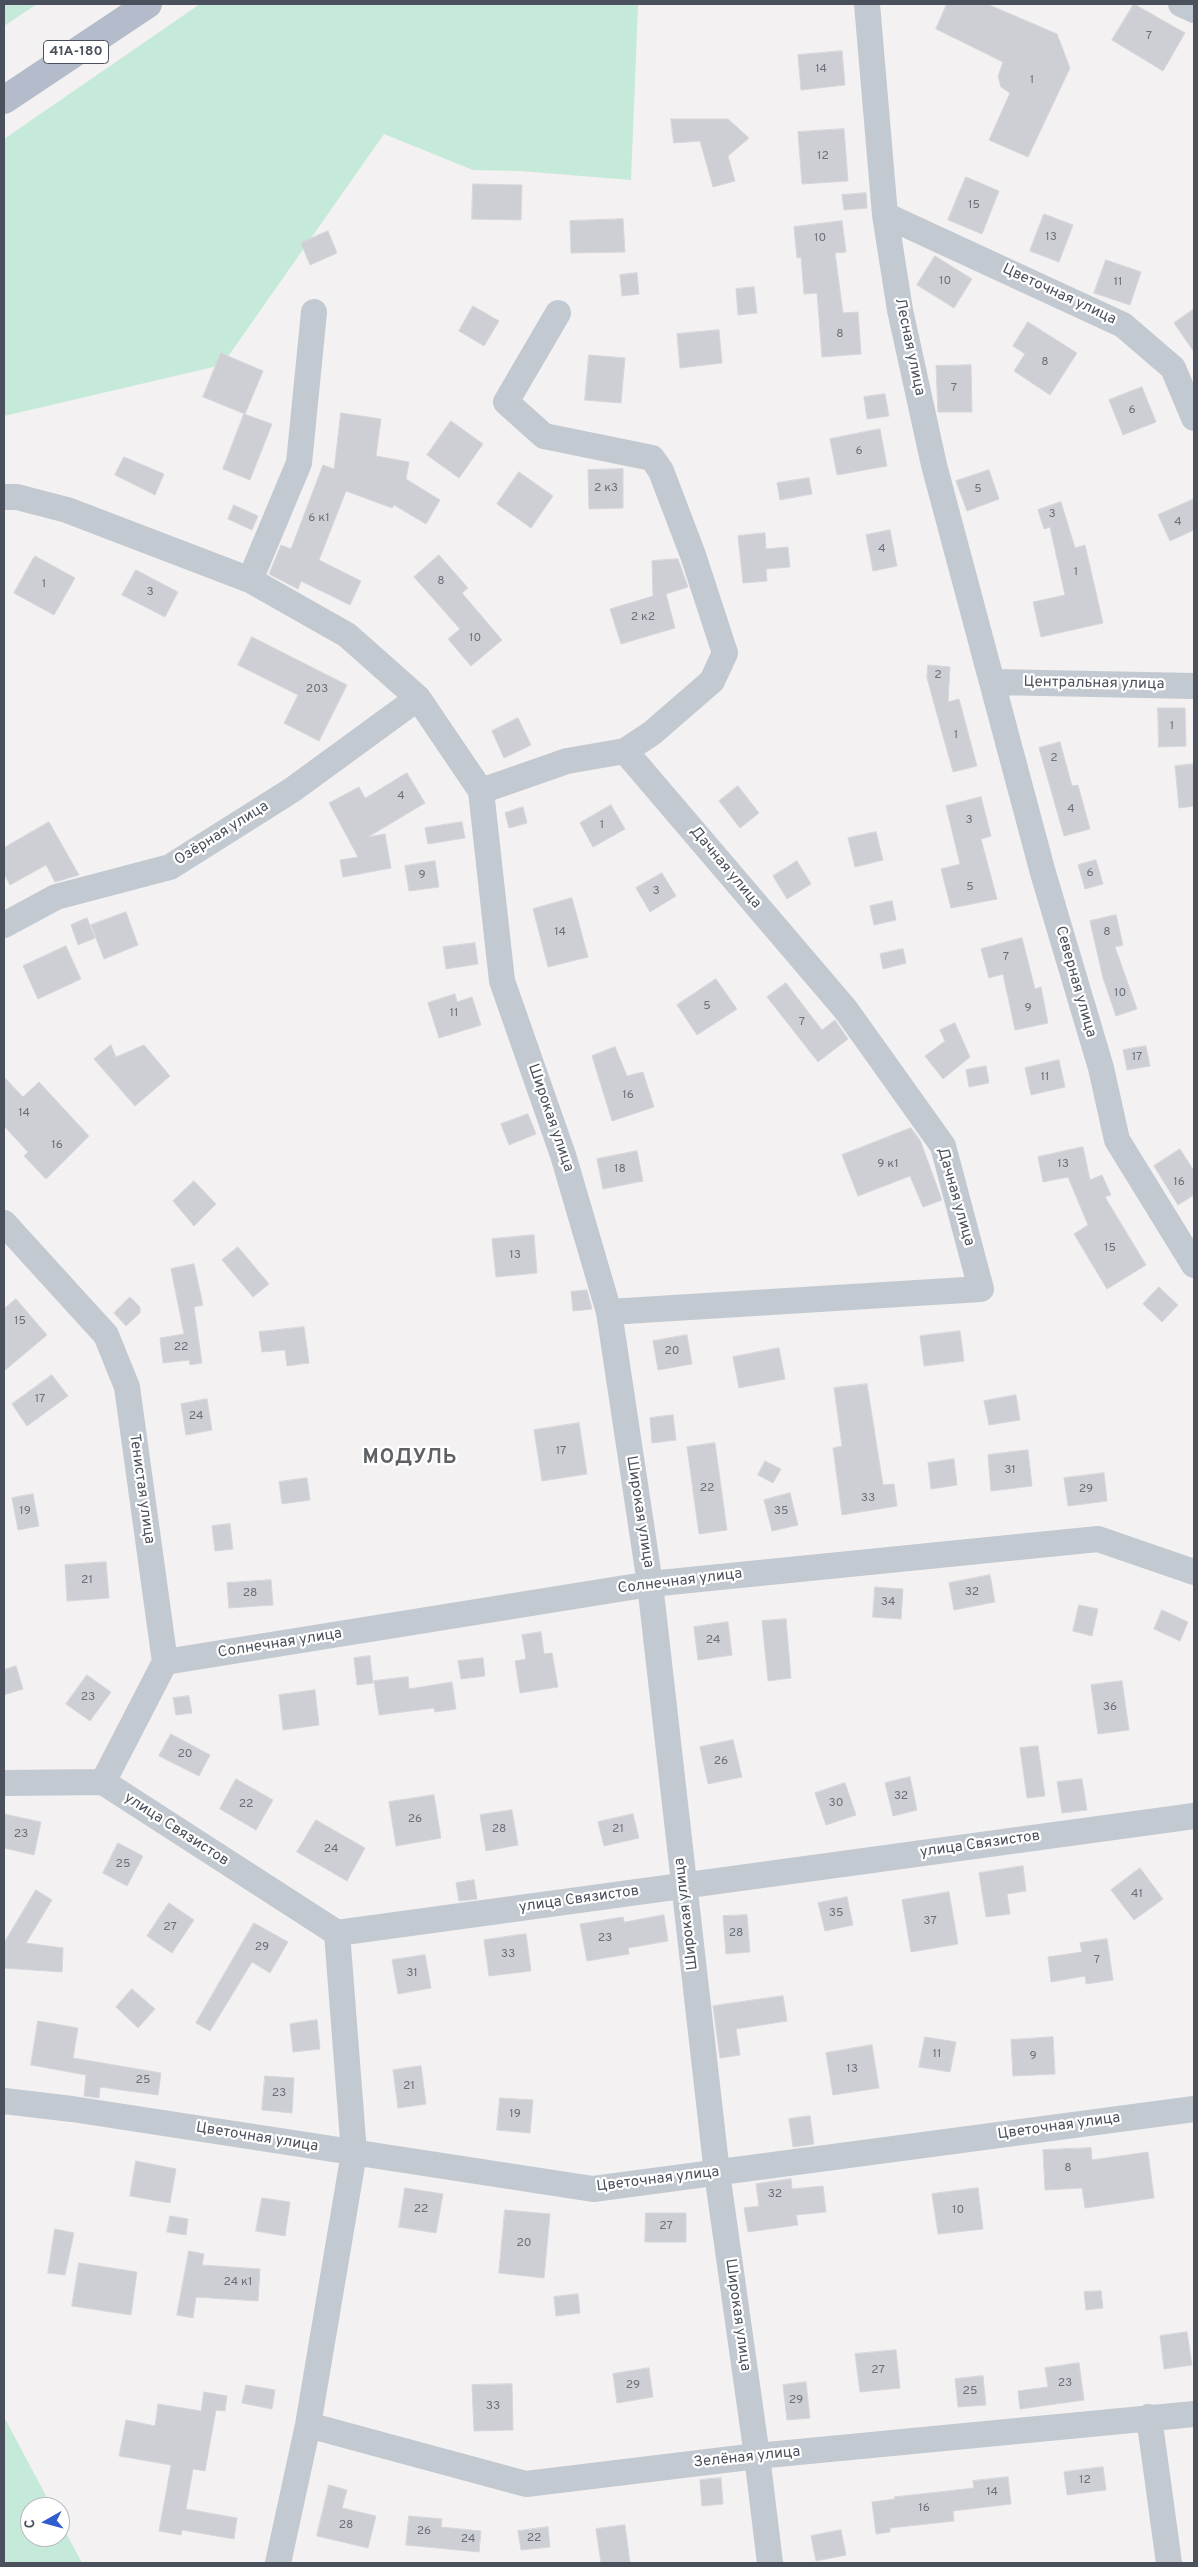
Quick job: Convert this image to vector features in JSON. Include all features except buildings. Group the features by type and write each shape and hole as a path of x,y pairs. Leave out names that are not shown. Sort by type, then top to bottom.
{"main road":[{"name":"41А-180","path":"4,81 120,4"},
{"name":"41А-180","path":"4,100 148,4"}],"street":[{"name":"Лесная улица","path":"868,4 885,214 900,310 934,466 994,682"},
{"path":"1181,4 1194,10"},
{"name":"Цветочная улица","path":"885,214 1123,325 1172,368 1194,418"},
{"path":"250,580 299,462 314,312"},
{"path":"482,791 568,761 625,751 652,732 712,681 725,653 693,555 661,470 652,458 544,436 506,402 558,313"},
{"name":"Широкая улица","path":"4,497 17,497 67,510 250,580 347,635 418,698 482,791 502,981 563,1155 609,1312 650,1584 717,2173 757,2456 770,2563"},
{"name":"Центральная улица","path":"994,682 1194,686"},
{"name":"Северная улица","path":"994,682 1043,873 1101,1068 1117,1140 1194,1265"},
{"name":"Озёрная улица","path":"4,926 56,897 170,867 292,790 418,698"},
{"name":"Дачная улица","path":"609,1312 981,1289 943,1146 846,1010 625,751"},
{"name":"Тенистая улица","path":"4,1223 106,1334 126,1387 165,1662"},
{"name":"Солнечная улица","path":"165,1662 650,1584 1098,1539 1194,1572"},
{"path":"4,1783 103,1782 165,1662"},
{"name":"улица Связистов","path":"103,1782 336,1933 1194,1816"},
{"path":"278,2563 308,2425 354,2152 336,1933"},
{"name":"Цветочная улица","path":"4,2101 72,2109 593,2189 1194,2109"},
{"name":"Зелёная улица","path":"308,2425 526,2484 757,2456 1194,2414"},
{"path":"1148,2417 1169,2563"}],"green space":[{"path":"4,4 37,4 4,26"},
{"path":"200,4 638,4 631,180 520,171 473,170 384,134 222,365 4,416 4,139"},
{"path":"4,2417 47,2497 20,2497 20,2547 70,2547 70,2541 82,2563 4,2563"}],"district":[{"name":"МОДУЛЬ","path":"410,1459"}]}
